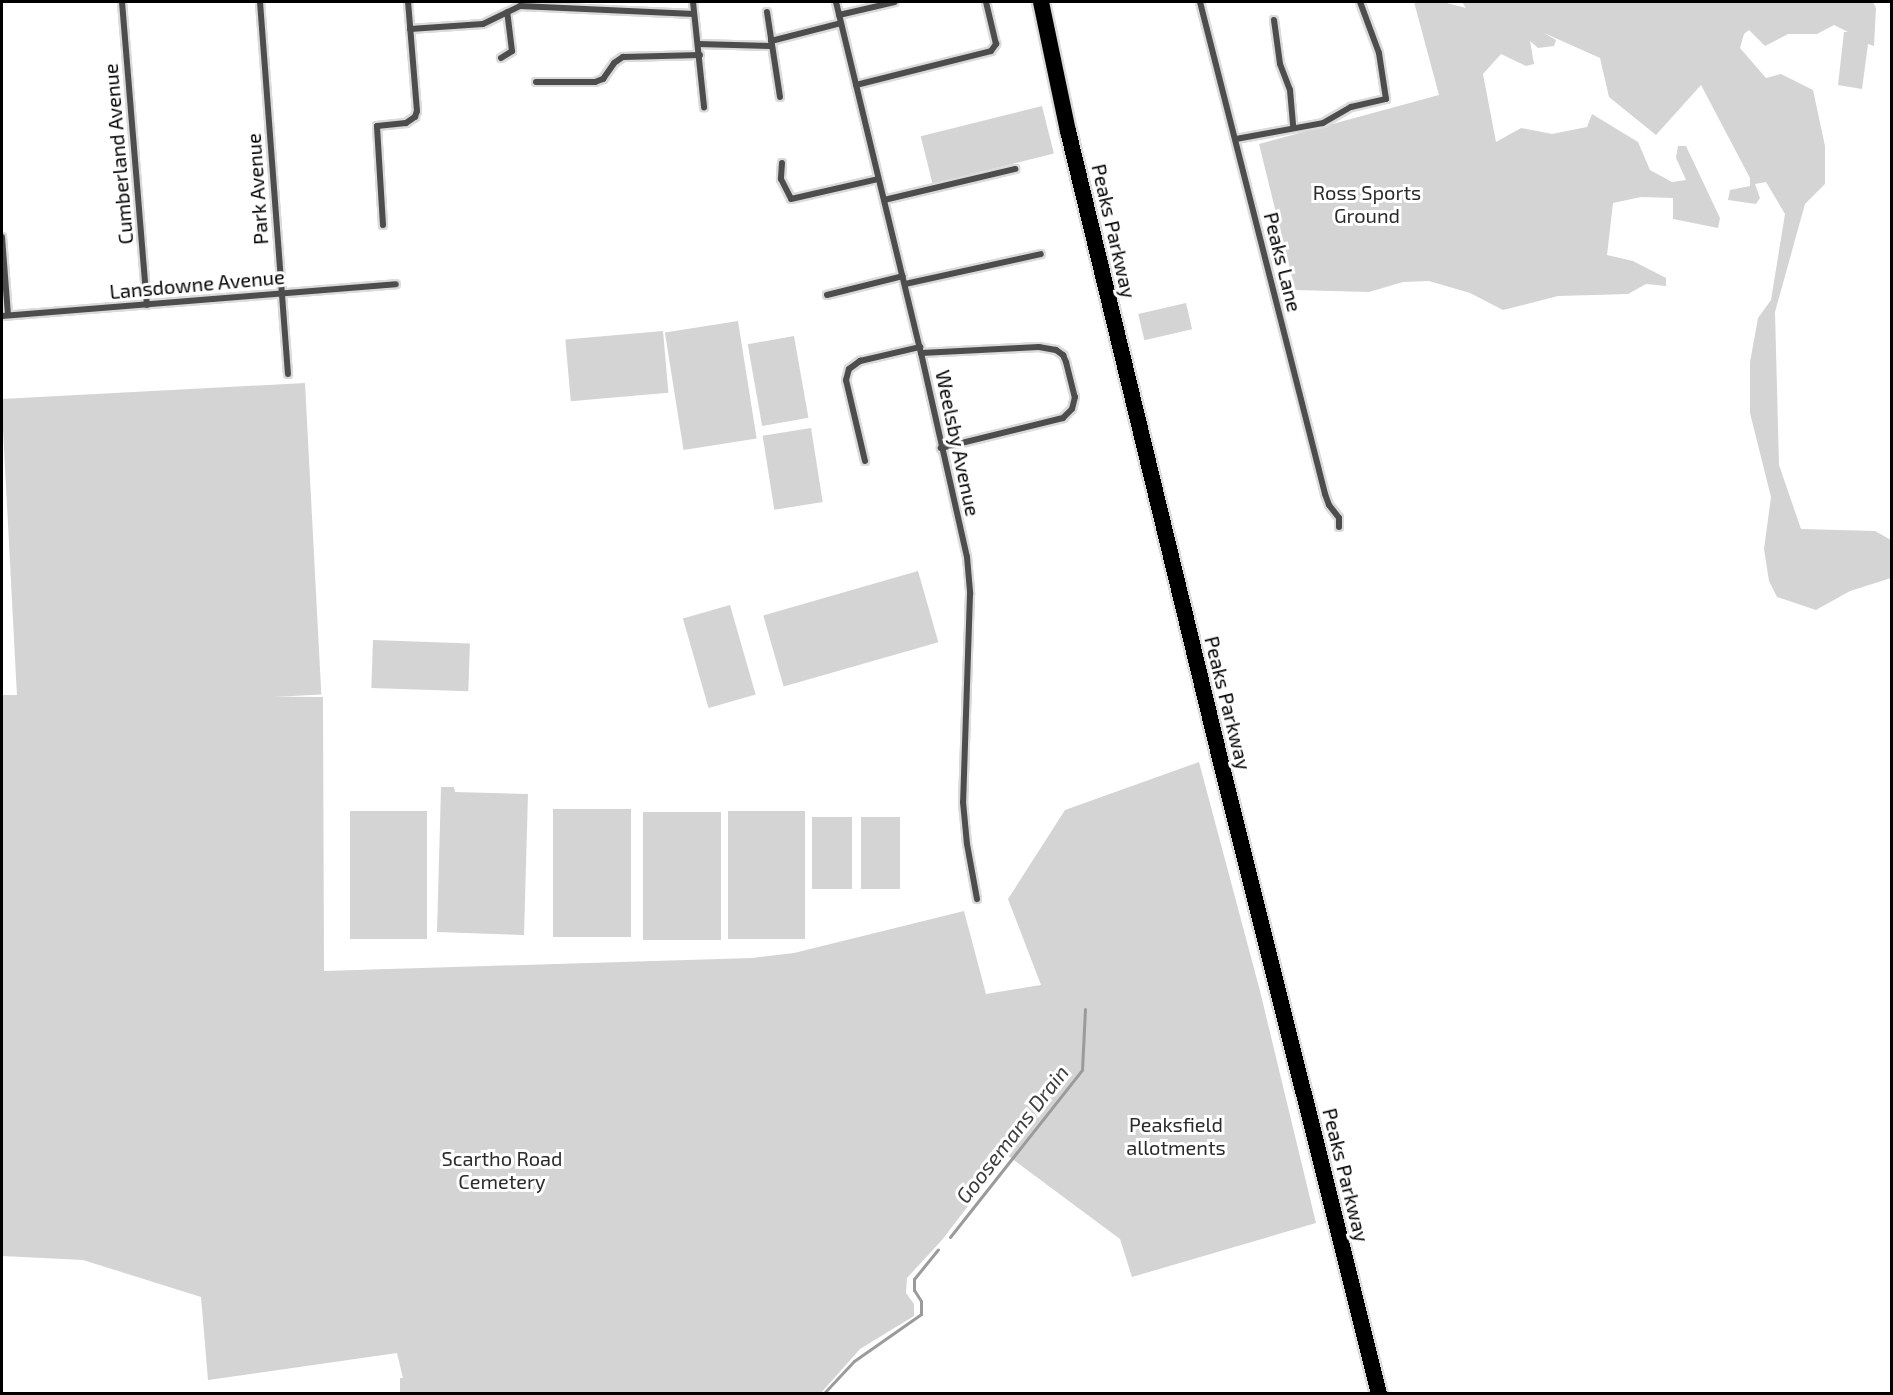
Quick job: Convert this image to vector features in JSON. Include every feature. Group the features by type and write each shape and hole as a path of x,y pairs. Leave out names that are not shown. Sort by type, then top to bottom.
{"highway":[{"name":"Peaks Parkway","path":"1039,2 1223,771 1379,1394"}],"street":[{"name":"Cumberland Avenue","path":"122,2 147,304"},
{"name":"Park Avenue","path":"260,2 288,374"},
{"path":"383,225 377,126 411,120 415,117 417,105 408,2"},
{"path":"693,2 704,107"},
{"name":"Weelsby Avenue","path":"836,2 905,284 967,556 970,594 963,802 967,844 977,899"},
{"path":"839,15 895,2"},
{"path":"856,85 991,51 996,44 986,2"},
{"name":"Peaks Lane","path":"1200,2 1325,494 1329,505 1339,518 1339,527"},
{"path":"1236,138 1323,123 1351,107 1386,99 1379,52 1360,2"},
{"path":"410,29 483,24 520,6 694,14"},
{"path":"501,58 512,51 507,12"},
{"path":"767,12 780,97"},
{"path":"1274,21 1280,64 1290,90 1293,127"},
{"path":"698,44 771,44 841,23"},
{"path":"536,81 595,82 603,79 614,63 622,57 700,56"},
{"path":"782,163 781,179 791,199 878,179"},
{"path":"884,200 1015,169"},
{"path":"2,237 5,316"},
{"path":"905,284 1041,254"},
{"path":"827,295 903,276"},
{"name":"Lansdowne Avenue","path":"5,316 396,284"},
{"path":"865,461 846,380 849,369 860,361 920,350 1048,348 1063,355 1075,397 1072,409 1063,418 941,448"}],"green space":[{"name":"Ross Sports Ground","path":"1414,2 1443,2 1466,8 1462,2 1873,2 1876,8 1874,46 1868,44 1862,89 1838,85 1844,32 1848,32 1834,25 1817,34 1788,34 1765,46 1749,30 1744,34 1740,48 1766,78 1781,74 1813,90 1825,146 1825,184 1805,204 1775,312 1779,465 1801,529 1875,531 1891,540 1891,578 1850,591 1816,610 1777,597 1769,581 1764,549 1771,497 1750,413 1750,362 1758,318 1771,300 1785,214 1766,182 1755,184 1760,198 1756,204 1728,200 1730,190 1750,186 1750,178 1701,85 1656,135 1609,97 1600,58 1544,33 1556,40 1554,46 1538,48 1530,41 1534,64 1526,66 1501,54 1483,74 1496,142 1521,128 1552,134 1587,127 1592,114 1638,142 1650,170 1672,182 1686,180 1676,158 1678,146 1686,146 1720,218 1718,228 1673,219 1673,198 1641,197 1613,203 1607,255 1633,261 1666,278 1666,286 1646,284 1628,294 1558,296 1503,310 1470,293 1429,281 1403,282 1369,292 1295,290 1259,144 1439,95"},
{"path":"1042,106 1054,154 933,184 921,136"},
{"path":"1186,303 1192,329 1144,340 1138,314"},
{"path":"738,321 757,439 684,450 665,333"},
{"path":"663,331 668,393 571,401 565,340"},
{"path":"794,336 808,418 762,426 748,344"},
{"path":"305,383 321,695 18,710 2,399"},
{"path":"811,428 823,502 774,510 763,436"},
{"path":"918,571 938,642 784,687 763,615"},
{"path":"730,605 756,694 709,708 683,619"},
{"path":"373,640 470,643 468,691 371,688"},
{"name":"Scartho Road Cemetery","path":"2,695 323,697 324,971 752,958 794,953 964,911 986,994 1041,985 1008,899 1065,810 1199,762 1260,991 1316,1223 1132,1277 1120,1239 1007,1155 942,1240 907,1278 906,1293 914,1304 914,1316 860,1349 821,1393 400,1393 400,1378 403,1378 397,1353 208,1380 201,1297 83,1260 2,1256"},
{"path":"441,787 454,787 455,792 528,794 524,935 437,932"},
{"path":"553,809 631,809 631,937 553,937"},
{"path":"350,811 427,811 427,939 350,939"},
{"path":"728,811 805,811 805,939 728,939"},
{"path":"643,812 721,812 721,940 643,940"},
{"path":"812,817 852,817 852,889 812,889"},
{"path":"861,817 900,817 900,889 861,889"}],"waterway":[{"name":"Goosemans Drain","path":"950,1237 1082,1070 1085,1009"},
{"name":"Goosemans Drain","path":"825,1392 854,1361 921,1314 921,1301 914,1290 914,1279 938,1249"}],"park label":[{"name":"Peaksfield allotments","path":"1176,1136"}]}
